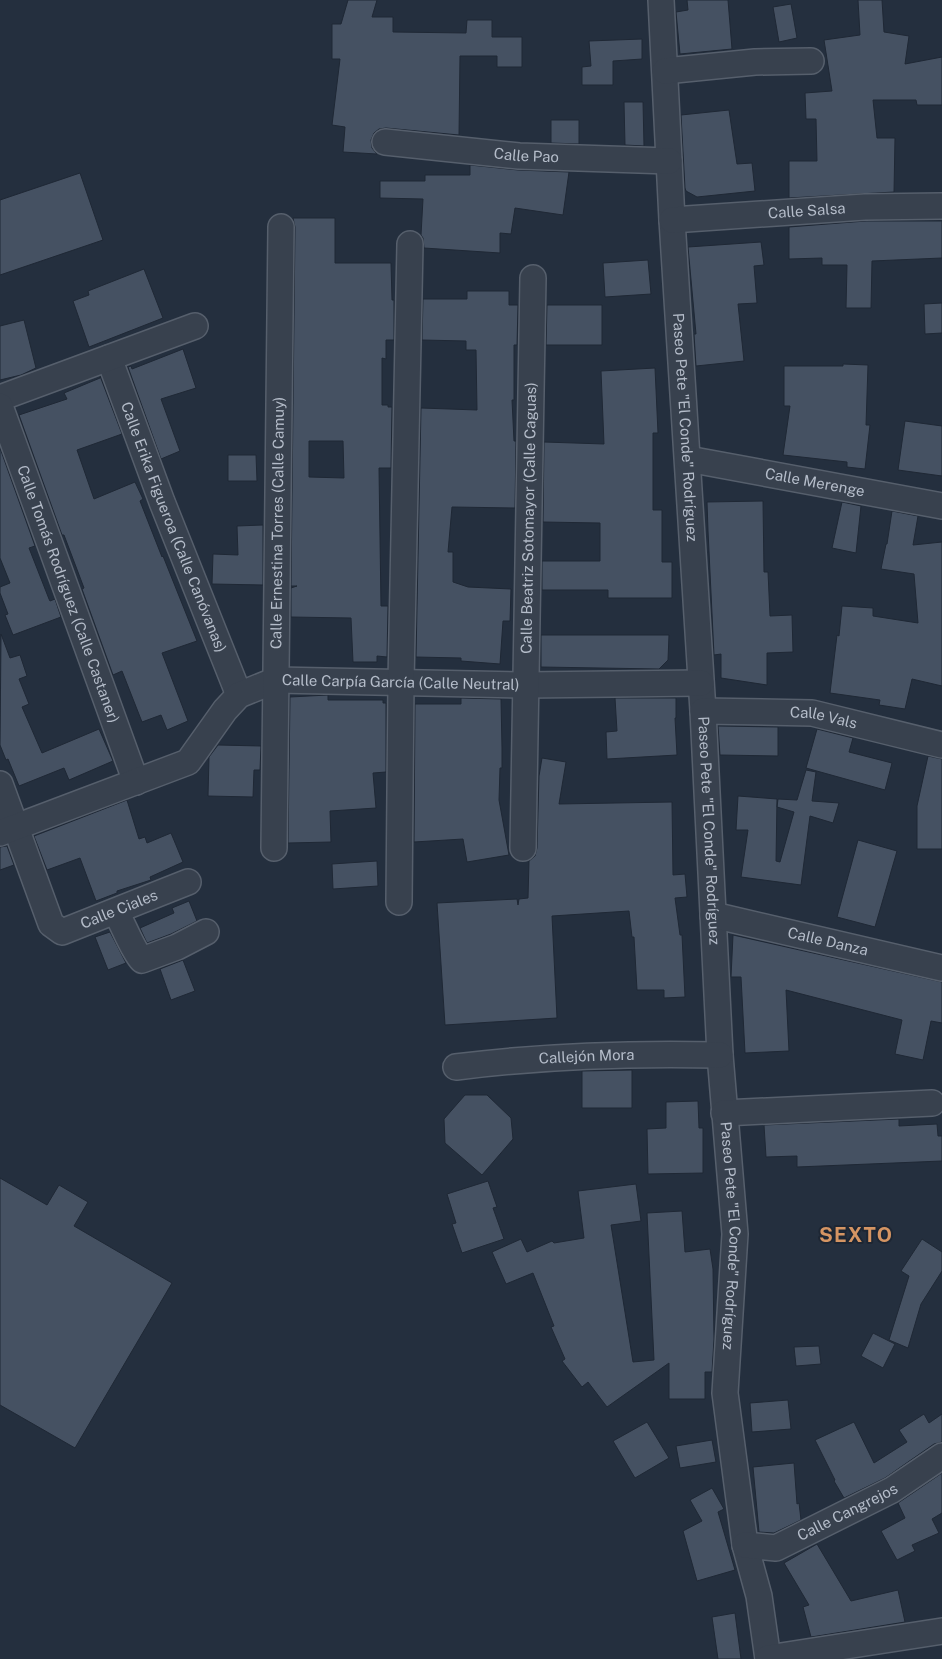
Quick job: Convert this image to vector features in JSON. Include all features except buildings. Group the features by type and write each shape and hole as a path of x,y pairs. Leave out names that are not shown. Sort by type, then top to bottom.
{"street":[{"name":"Paseo Pete \"El Conde\" Rodríguez","path":"661,0 672,220 703,711 720,1056 734,1234 726,1393 745,1545 759,1596 768,1659"},
{"path":"665,71 755,62 811,60"},
{"name":"Calle Pao","path":"385,142 520,156 670,161"},
{"name":"Calle Salsa","path":"672,220 865,207 942,206"},
{"name":"Calle Ernestina Torres (Calle Camuy)","path":"274,848 281,228"},
{"path":"399,902 401,682 410,244"},
{"name":"Calle Beatriz Sotomayor (Calle Caguas)","path":"523,848 533,278"},
{"path":"0,398 195,326"},
{"name":"Calle Erika Figueroa (Calle Canóvanas)","path":"109,358 162,502 239,696"},
{"name":"Calle Tomás Rodríguez (Calle Castaner)","path":"0,406 136,782"},
{"name":"Calle Merenge","path":"688,459 942,506"},
{"name":"Calle Carpía García (Calle Neutral)","path":"8,830 188,762 225,710 239,696 276,680 526,685 701,683"},
{"name":"Calle Vals","path":"703,711 812,713 942,745"},
{"path":"0,784 8,830"},
{"name":"Calle Ciales","path":"8,830 51,924 62,932 188,882"},
{"path":"116,912 137,954 142,960 176,947 206,932"},
{"name":"Calle Danza","path":"713,915 942,968"},
{"name":"Callejón Mora","path":"456,1067 515,1059 651,1054 720,1056"},
{"path":"724,1113 932,1103"},
{"name":"Calle Cangrejos","path":"745,1545 776,1548 892,1490 942,1456"},
{"path":"768,1659 942,1631"}],"district":[{"name":"SEXTO","path":"856,1235"}]}
